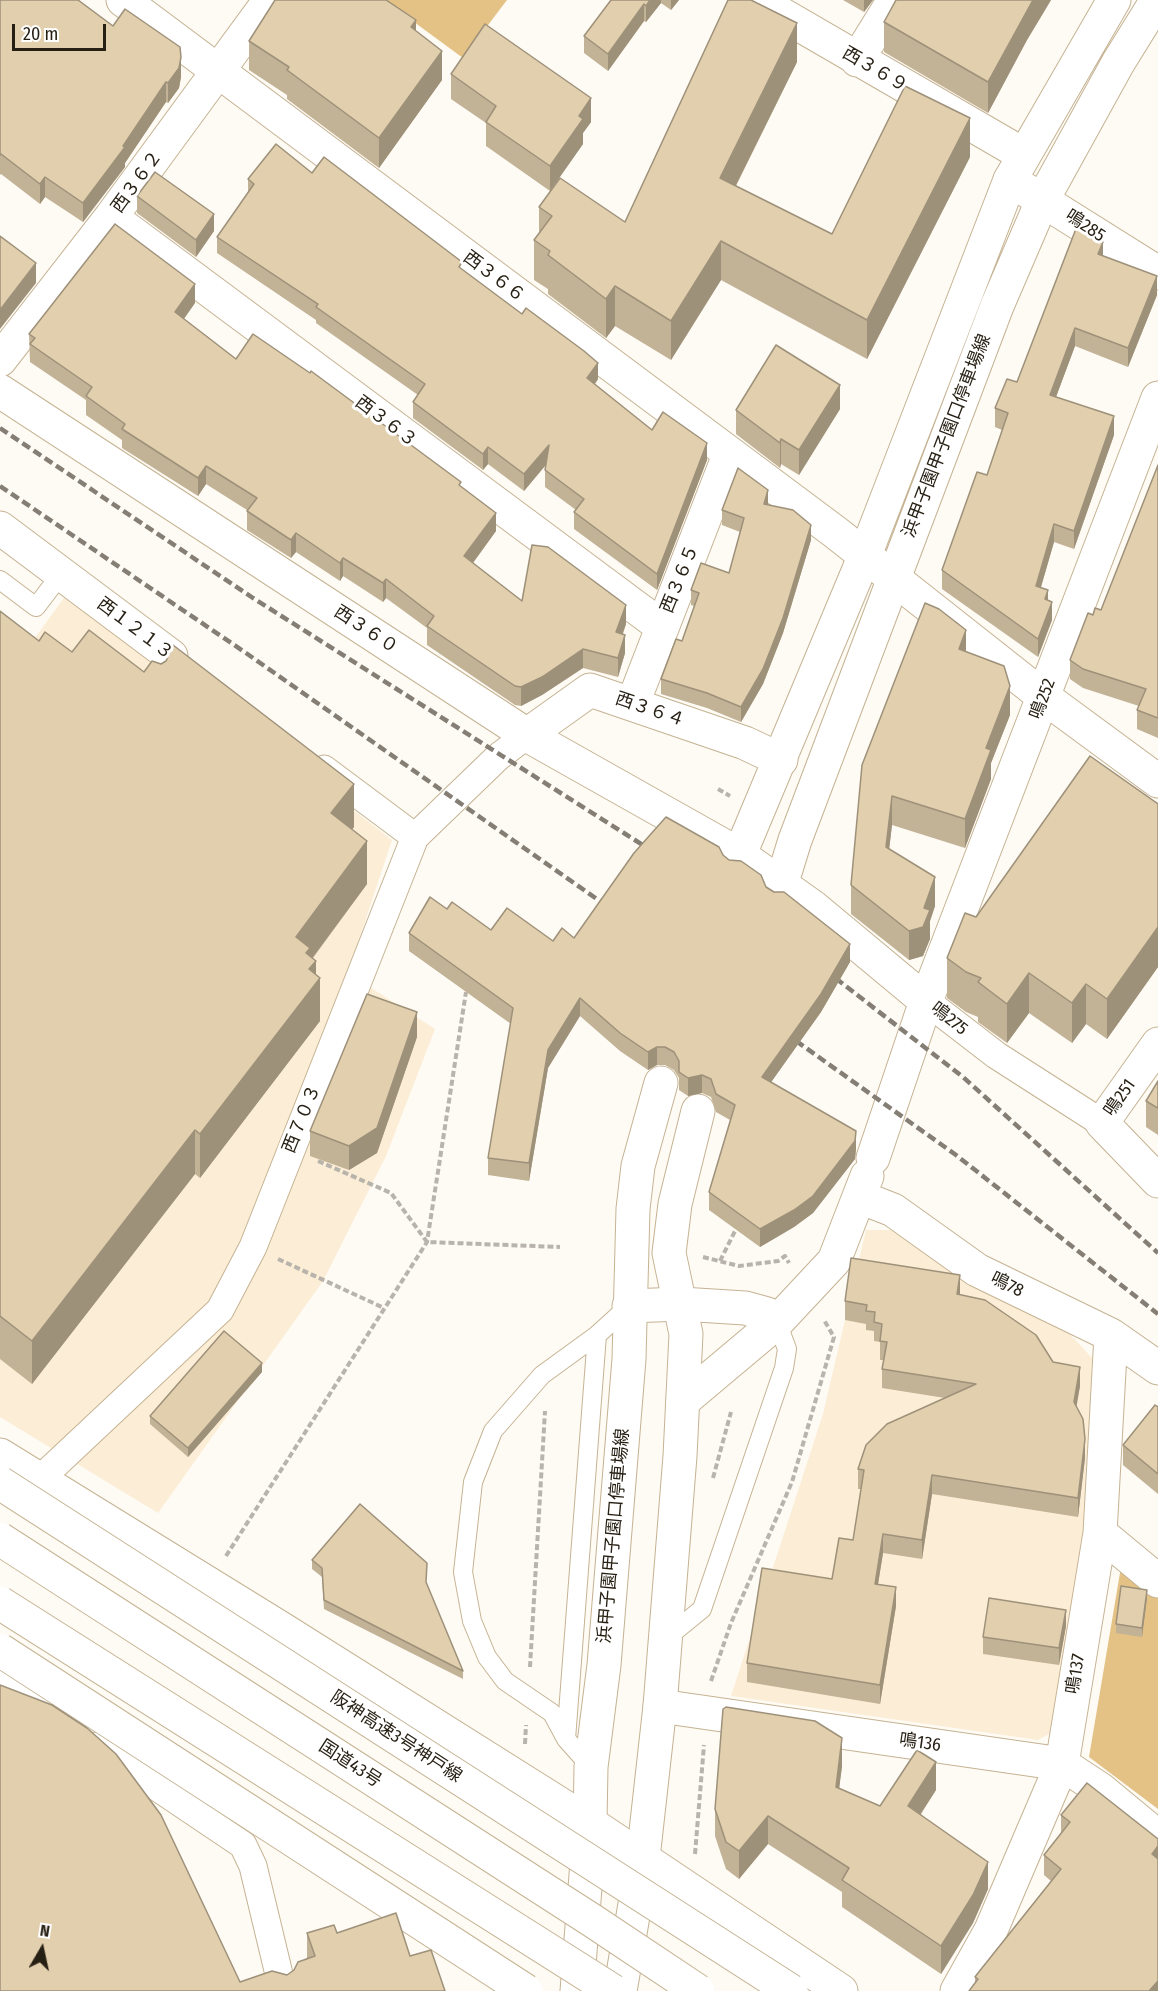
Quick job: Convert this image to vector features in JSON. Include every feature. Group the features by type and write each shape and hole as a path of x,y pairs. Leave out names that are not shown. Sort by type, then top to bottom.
{"main road":[{"name":"西３６６","path":"123,0 865,555 1044,697 1158,782"},
{"name":"西３６２","path":"0,360 111,218 270,0"},
{"name":"西３６９","path":"757,0 857,60 1017,168"},
{"path":"857,60 894,0"},
{"name":"浜甲子園甲子園口停車場線","path":"738,858 865,555 1017,168 1114,0"},
{"name":"浜甲子園甲子園口停車場線","path":"780,888 795,840 996,306 1043,199 1118,63 1157,0"},
{"name":"鳴285","path":"1017,168 1043,199 1158,273"},
{"name":"西３６３","path":"111,218 661,626"},
{"name":"西３６０","path":"0,391 527,735 738,858"},
{"name":"鳴252","path":"683,1401 777,1322 834,1261 867,1177 927,1001 1158,398"},
{"name":"西３６５","path":"633,703 729,455"},
{"name":"西１２１３","path":"0,528 176,667"},
{"name":"西３６４","path":"527,735 590,690 745,743 781,760"},
{"name":"鳴275","path":"738,858 927,1001"},
{"name":"鳴251","path":"1102,1123 1158,1044"},
{"name":"浜甲子園甲子園口停車場線","path":"577,1991 590,1823 591,1767 605,1653 629,1359 633,1209 638,1166 661,1083"},
{"path":"620,1991 643,1858 660,1706 683,1401 686,1334 669,1253 675,1204 698,1111"},
{"name":"鳴275","path":"1102,1123 1158,1181"},
{"name":"鳴78","path":"867,1177 892,1209 977,1270 1111,1335 1158,1368"},
{"path":"629,1306 681,1304 745,1308 767,1314 777,1322"},
{"name":"鳴137","path":"957,1991 991,1930 1062,1764 1100,1533 1111,1335"},
{"path":"0,1455 590,1823 841,1991"},
{"name":"阪神高速3号神戸線","path":"0,1483 791,1991"},
{"path":"1100,1533 1158,1581"},
{"name":"国道43号","path":"0,1539 698,1991"},
{"path":"0,1603 613,1991"},
{"path":"0,1650 526,1991"},
{"path":"0,1656 503,1991"},
{"name":"鳴136","path":"660,1706 1062,1764 1100,1790 1158,1837"}],"street":[{"name":"西７０３","path":"39,1480 220,1310 253,1247 415,837 498,757 527,735"},
{"path":"302,753 415,837"},
{"name":"鳴275","path":"927,1001 996,1055 1102,1123"},
{"path":"0,1682 243,1845 253,1866 283,1991"}],"lane":[{"path":"0,580 36,607 61,574"},
{"path":"591,1767 566,1739 552,1713 505,1681 487,1657 472,1621 463,1572 473,1482 493,1431 542,1374 597,1335 629,1306"},
{"path":"664,1640 702,1609 784,1368 787,1349 777,1322"},
{"path":"566,1739 597,1335"}],"path":[{"path":"222,1564 427,1242 466,992"},
{"path":"290,1149 391,1193 427,1242"},
{"path":"720,1261 736,1229"},
{"path":"427,1242 560,1247"},
{"path":"253,1247 384,1308"},
{"path":"530,1670 545,1407"},
{"path":"525,1753 527,1717"}],"shaded area":[{"path":"384,0 507,0 463,58"},
{"path":"69,591 392,840 348,973 435,1029 386,1156 323,1281 158,1513 0,1417 0,641 21,657"},
{"path":"866,1230 891,1230 964,1280 1070,1334 1092,1358 1084,1563 1056,1730 1038,1740 731,1696 823,1414"},
{"path":"1121,1567 1158,1598 1158,1809 1089,1757"}],"building":[{"path":"0,0 78,0 113,26 125,9 180,47 179,68 168,83 166,82 123,146 125,147 83,203 45,177 40,184 0,155"},
{"path":"275,0 386,0 416,20 411,27 442,51 379,138 287,70 289,67 249,41"},
{"path":"611,0 650,0 646,6 644,4 608,54 584,36"},
{"path":"728,0 751,0 797,23 720,178 832,234 905,86 970,118 867,320 721,241 671,321 615,286 606,299 548,255 550,251 534,240 552,216 539,207 560,178 625,222"},
{"path":"896,0 1033,0 988,82 884,22"},
{"path":"485,24 591,98 579,116 583,119 550,166 486,122 496,106 451,74"},
{"path":"276,144 312,173 324,157 462,262 459,267 522,314 526,308 584,351 598,363 587,378 652,430 663,412 707,443 657,574 574,512 584,499 545,470 549,445 524,474 488,447 483,454 413,402 425,384 316,307 318,304 217,237 254,184 248,179"},
{"path":"155,172 214,214 196,240 137,196"},
{"path":"115,224 195,284 175,312 236,359 253,334 310,373 311,371 461,482 459,485 496,513 464,556 522,601 532,545 548,547 626,605 616,632 625,635 618,658 583,649 542,677 521,687 515,686 427,626 434,616 386,579 383,583 343,558 340,563 296,533 291,540 247,511 257,498 206,466 198,478 122,429 125,424 86,396 92,387 30,344 35,338 29,334"},
{"path":"1077,226 1103,242 1098,254 1157,276 1128,348 1075,328 1050,395 1114,416 1074,531 1054,524 1036,586 1048,590 1045,599 1052,602 1038,639 942,570 977,472 987,475 1008,413 995,408 1007,379 1017,382"},
{"path":"0,236 36,263 0,310"},
{"path":"776,345 840,385 799,450 781,439 780,443 736,410"},
{"path":"1158,465 1158,718 1137,710 1146,689 1083,669 1070,660 1088,613 1093,615 1095,608 1101,610"},
{"path":"738,468 768,490 764,504 793,510 811,525 783,618 763,669 741,707 707,693 661,679 676,639 682,641 699,593 691,590 701,563 729,573 744,518 722,510"},
{"path":"925,603 939,609 966,630 959,649 1004,666 1010,686 986,748 991,750 965,819 892,796 886,847 935,877 924,908 930,910 923,927 909,931 851,885 862,765"},
{"path":"0,611 39,641 45,632 72,652 89,630 144,672 152,661 161,664 166,661 173,645 354,784 331,813 367,841 296,937 310,948 306,953 316,961 309,969 320,978 200,1134 195,1130 32,1341 0,1316"},
{"path":"1090,756 1158,804 1158,927 1107,999 1086,984 1072,1003 1029,973 1007,1004 978,982 981,978 966,972 947,958 965,913 976,917"},
{"path":"666,817 719,847 729,860 741,861 761,875 766,887 774,892 784,892 850,944 821,994 762,1077 856,1131 855,1141 813,1196 794,1210 760,1229 709,1192 735,1105 716,1094 711,1079 702,1075 688,1078 679,1072 679,1061 674,1052 665,1047 657,1047 648,1052 620,1033 580,998 548,1050 529,1163 488,1158 513,1008 409,933 430,897 447,909 452,902 491,930 507,908 553,941 562,928 574,938 634,853"},
{"path":"367,994 417,1012 377,1128 349,1146 310,1131"},
{"path":"1158,1081 1158,1108 1146,1101"},
{"path":"851,1258 960,1275 957,1294 985,1300 1036,1335 1053,1362 1080,1367 1074,1402 1083,1419 1085,1439 1078,1498 932,1475 922,1540 883,1534 875,1584 896,1587 880,1685 747,1663 762,1568 832,1579 839,1538 853,1540 864,1470 858,1469 866,1445 887,1424 976,1384 882,1369 887,1342 880,1341 882,1324 874,1322 875,1312 866,1311 867,1305 845,1301"},
{"path":"224,1331 262,1363 188,1448 150,1416"},
{"path":"1155,1405 1158,1407 1158,1474 1123,1445"},
{"path":"360,1504 427,1563 426,1582 463,1671 324,1600 322,1568 312,1560"},
{"path":"1121,1586 1147,1590 1142,1628 1116,1624"},
{"path":"989,1598 1066,1610 1059,1648 983,1637"},
{"path":"0,1685 52,1705 87,1728 116,1754 161,1815 240,1982 272,1971 287,1975 294,1970 298,1962 315,1956 307,1933 334,1925 337,1933 396,1913 410,1956 431,1950 445,1991 0,1991"},
{"path":"726,1707 815,1721 842,1738 836,1787 880,1806 917,1750 936,1762 908,1806 988,1862 973,1895 941,1946 842,1880 849,1868 768,1816 739,1851 726,1842 715,1809 723,1709"},
{"path":"1087,1783 1158,1839 1158,1846 1152,1854 1158,1859 1158,1981 1149,1991 969,1991 978,1979 975,1977 978,1973 1061,1869 1044,1855 1070,1822 1061,1815"}],"railway":[{"path":"0,428 253,598 657,854"},
{"path":"0,486 246,653 614,911"},
{"path":"825,970 963,1077 1158,1253"},
{"path":"785,1033 956,1155 1158,1314"}]}
